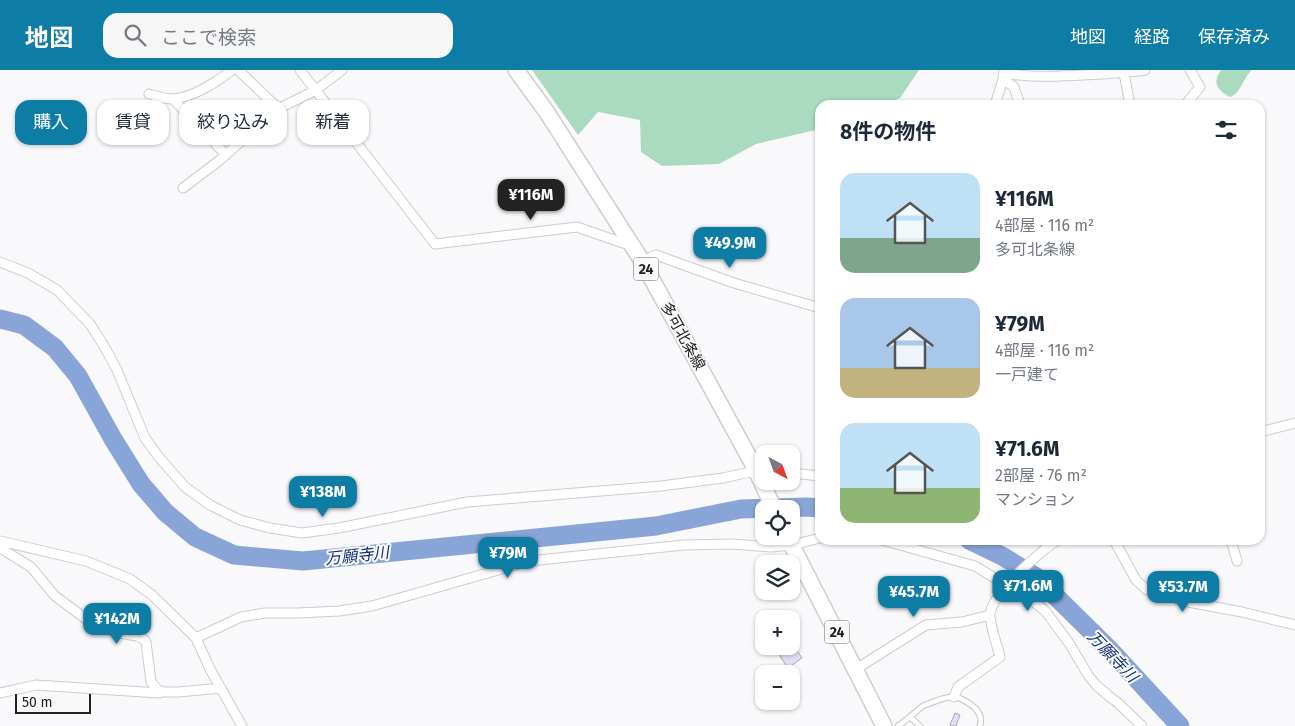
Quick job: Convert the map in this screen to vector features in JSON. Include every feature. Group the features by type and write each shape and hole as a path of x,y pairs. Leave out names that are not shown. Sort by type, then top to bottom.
{"main road":[{"name":"多可北条線","path":"516,70 546,111 642,261 755,464"},
{"name":"24","path":"792,545 884,726"}],"street":[{"path":"149,94 173,99 202,89 232,70"},
{"path":"238,70 270,100"},
{"path":"300,70 435,244 577,227 622,243 629,242"},
{"path":"287,105 316,90 342,70"},
{"path":"1004,74 1057,76 1124,73 1145,70"},
{"path":"1189,100 1200,87 1190,70"},
{"path":"1124,73 1129,100"},
{"path":"996,100 1004,74"},
{"path":"1004,74 1014,87 1018,100"},
{"path":"173,99 226,155"},
{"path":"182,188 237,145"},
{"path":"642,261 656,256 734,283 815,307"},
{"path":"0,262 28,273 57,290 90,324 117,370 145,438 158,456 185,487 210,505 240,520 270,528 302,533 339,528 467,502 661,486 755,474"},
{"path":"1265,431 1295,423"},
{"path":"800,474 815,475"},
{"path":"800,539 815,538"},
{"path":"196,638 241,617 265,613 298,614 339,611 372,606 529,561 684,545 732,544 771,547 776,545"},
{"path":"1,545 86,561 130,580 152,595 196,638 242,726"},
{"path":"1,545 32,567 55,596 86,619 96,625 119,633 142,638 146,642 151,682 161,691"},
{"path":"900,545 975,566 1009,582 1046,612 1096,685 1142,726"},
{"path":"954,696 958,687 1000,657 990,615 992,608 1009,582 1051,545"},
{"path":"1117,545 1136,580 1147,590 1188,602 1242,612 1295,625"},
{"path":"1232,545 1237,560"},
{"path":"856,669 926,625 962,622 990,615"},
{"path":"0,693 36,685 159,692 221,688"}],"lane":[{"path":"898,726 922,707 954,696 972,705 981,719 980,726"},
{"path":"910,718 920,726"}],"green space":[{"path":"532,70 919,70 900,98 896,100 815,100 815,130 756,144 719,164 662,166 641,152 640,120 598,112 578,135"},
{"path":"1221,70 1252,70 1237,92 1230,97 1217,86 1216,82"}],"building":[{"path":"779,655 800,655 802,658 792,665 786,665"},
{"path":"955,713 960,715 956,726 952,726 950,725"}],"waterway":[{"name":"万願寺川","path":"0,319 24,325 55,348 78,376 113,439 141,484 165,512 195,537 234,555 303,561 656,526 741,509 815,508"},
{"name":"万願寺川","path":"979,545 1035,576 1110,650 1180,726"}]}
